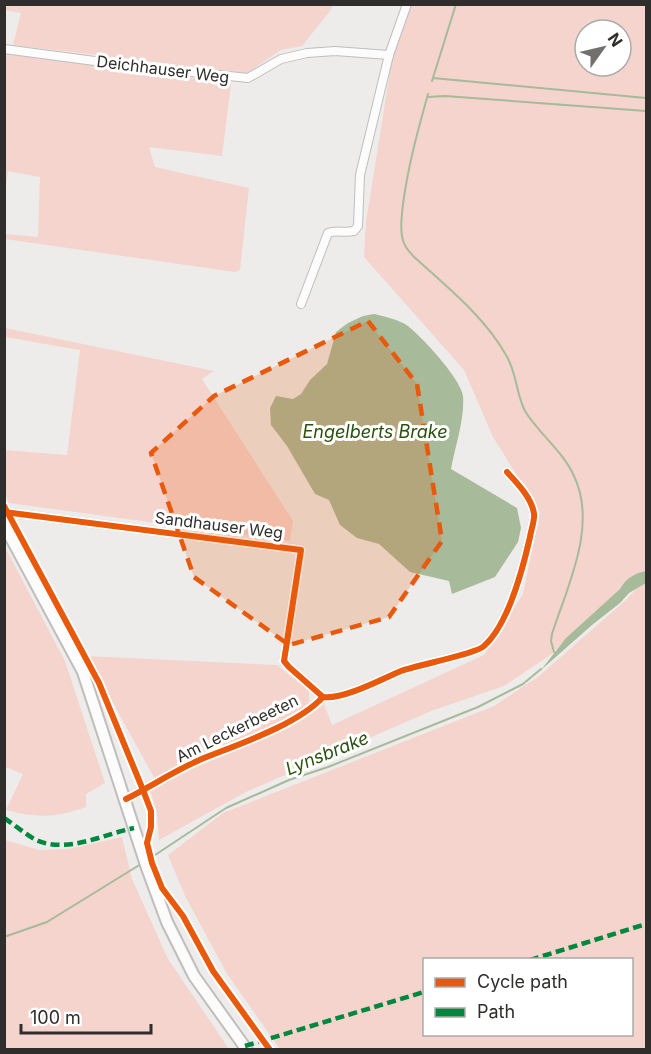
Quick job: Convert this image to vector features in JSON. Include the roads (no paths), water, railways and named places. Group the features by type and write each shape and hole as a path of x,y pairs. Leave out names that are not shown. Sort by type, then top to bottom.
{"main road":[{"path":"4,525 83,672 167,922 190,968 247,1050"}],"street":[{"path":"301,304 328,233 354,231 358,226 360,175 389,55 407,4"},
{"name":"Deichhauser Weg","path":"4,49 248,78 281,58 307,53 335,51 389,55"},
{"name":"Am Leckerbeeten","path":"126,799 185,767 230,749 285,722 304,712 323,697 329,698 362,688 402,671 483,647 497,629 508,608 523,568 534,514 524,490 507,472"},
{"name":"Sandhauser Weg","path":"4,512 301,549 284,661 323,697"}],"water":[{"name":"Engelberts Brake","path":"374,314 405,324 411,329 429,346 461,388 463,414 451,469 517,508 521,528 518,542 495,577 452,594 449,581 410,572 379,544 357,538 340,525 329,500 315,494 287,446 271,425 270,408 276,396 293,399 301,394 310,380 327,364 336,332 348,323"},
{"path":"646,571 646,583 629,593 541,670 566,638 628,579"}],"waterway":[{"path":"432,81 456,4"},
{"path":"433,78 646,98"},
{"path":"428,94 405,190 401,224 403,242 413,256 476,314 497,341 510,362 525,411 569,467 581,495 582,536 572,577 552,634 554,652"},
{"path":"428,97 445,96 646,111"},
{"name":"Lynsbrake","path":"149,859 226,808 289,780 328,767 478,707 523,684 541,669"},
{"name":"Lynsbrake","path":"4,937 47,922 141,864"}]}
